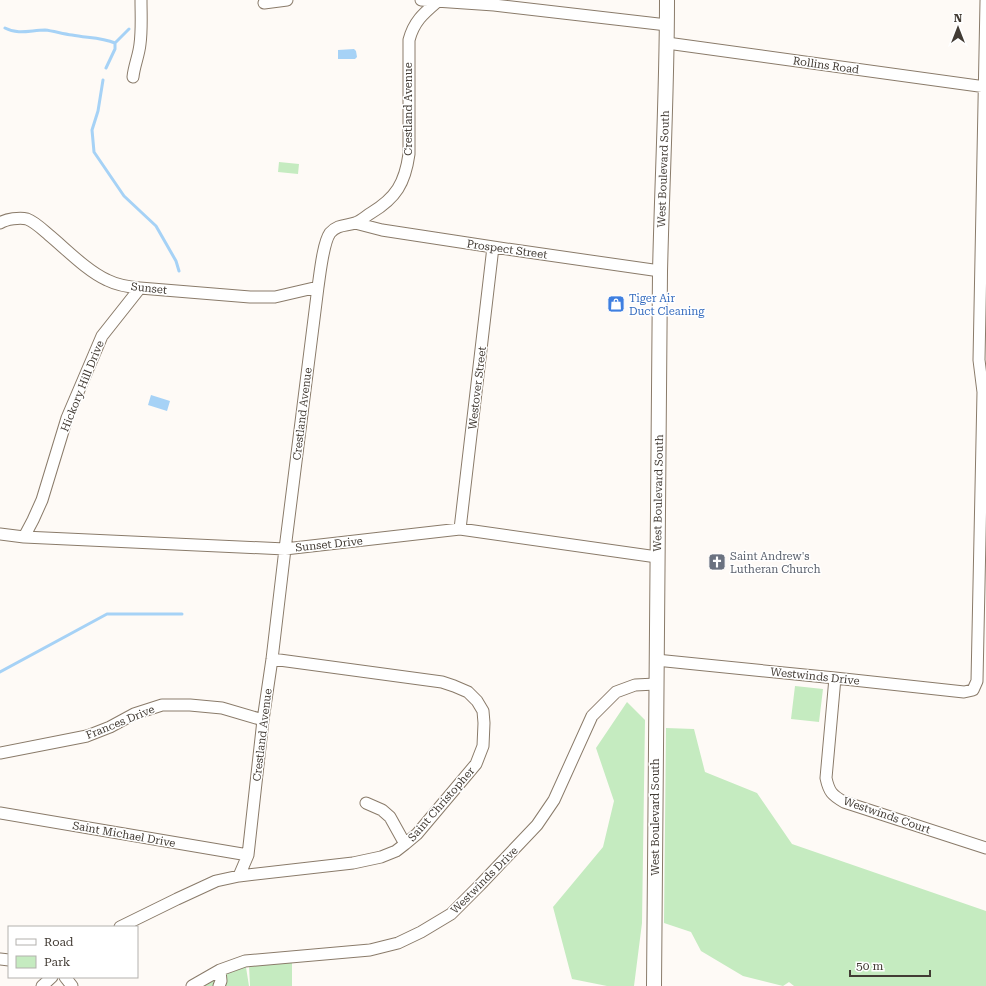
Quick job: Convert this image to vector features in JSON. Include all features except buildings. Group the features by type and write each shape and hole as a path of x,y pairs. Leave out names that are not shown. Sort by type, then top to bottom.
{"main road":[{"name":"West Boulevard South","path":"654,986 660,271 667,0"}],"street":[{"path":"133,77 141,34 140,0"},
{"path":"264,3 287,0"},
{"path":"421,0 494,2 667,25"},
{"name":"Crestland Avenue","path":"239,876 248,855 263,720 272,659 318,287 325,244 330,234 338,228 347,224 355,223 386,204 403,181 409,154 408,40 412,28 423,14 438,1"},
{"path":"982,607 984,452 983,392 979,360 986,1"},
{"name":"Rollins Road","path":"667,43 985,87"},
{"name":"Sunset","path":"0,223 3,220 26,219 38,225 89,269 107,280 124,286 275,298 318,287"},
{"name":"Prospect Street","path":"355,223 382,230 660,271"},
{"name":"Westover Street","path":"460,530 494,247"},
{"name":"Hickory Hill Drive","path":"24,537 42,500 67,418 102,336 140,288"},
{"name":"Sunset Drive","path":"0,534 24,537 285,549 460,530 657,557"},
{"name":"Westwinds Drive","path":"656,660 964,692 973,690 977,681 982,607"},
{"name":"Saint Christopher","path":"122,926 216,881 239,876 353,863 381,858 396,851 417,834 476,764 483,746 483,711 477,701 468,692 442,682 272,659"},
{"name":"Westwinds Court","path":"835,678 826,778 828,788 834,796 844,802 986,848"},
{"name":"Westwinds Drive","path":"192,986 220,970 245,961 370,950 391,945 421,932 451,914 537,825 554,800 592,716 616,692 635,684 656,684"},
{"name":"Frances Drive","path":"0,754 87,736 110,727 134,714 162,705 190,705 222,708 263,720"},
{"path":"366,803 382,810 390,817 405,844"},
{"name":"Saint Michael Drive","path":"0,813 248,855"},
{"path":"219,986 221,981 220,970"},
{"path":"42,986 51,978"},
{"path":"66,978 72,986"}],"green space":[{"path":"279,162 299,164 298,174 278,172"},
{"path":"795,686 823,689 819,722 791,719"},
{"path":"627,702 645,720 642,923 634,986 607,986 572,979 553,907 603,847 614,801 596,748"},
{"path":"666,728 694,729 705,772 757,793 792,844 986,911 986,986 794,986 789,982 783,986 743,976 701,951 691,932 664,923"},
{"path":"245,961 249,986 192,986"},
{"path":"292,962 292,986 250,986 249,966"}],"water":[{"path":"354,49 357,57 355,59 338,59 338,50"},
{"path":"151,395 170,401 167,411 148,405"}],"waterway":[{"path":"5,28 20,32 45,30 110,41 115,43 115,49 106,68"},
{"path":"115,43 129,29"},
{"path":"103,80 98,111 92,130 94,152 124,196 156,226 176,261 179,271"},
{"path":"0,672 107,614 182,614"}],"place":[{"name":"Tiger Air Duct Cleaning","path":"616,304"},
{"name":"Saint Andrew's Lutheran Church","path":"717,562"}]}
